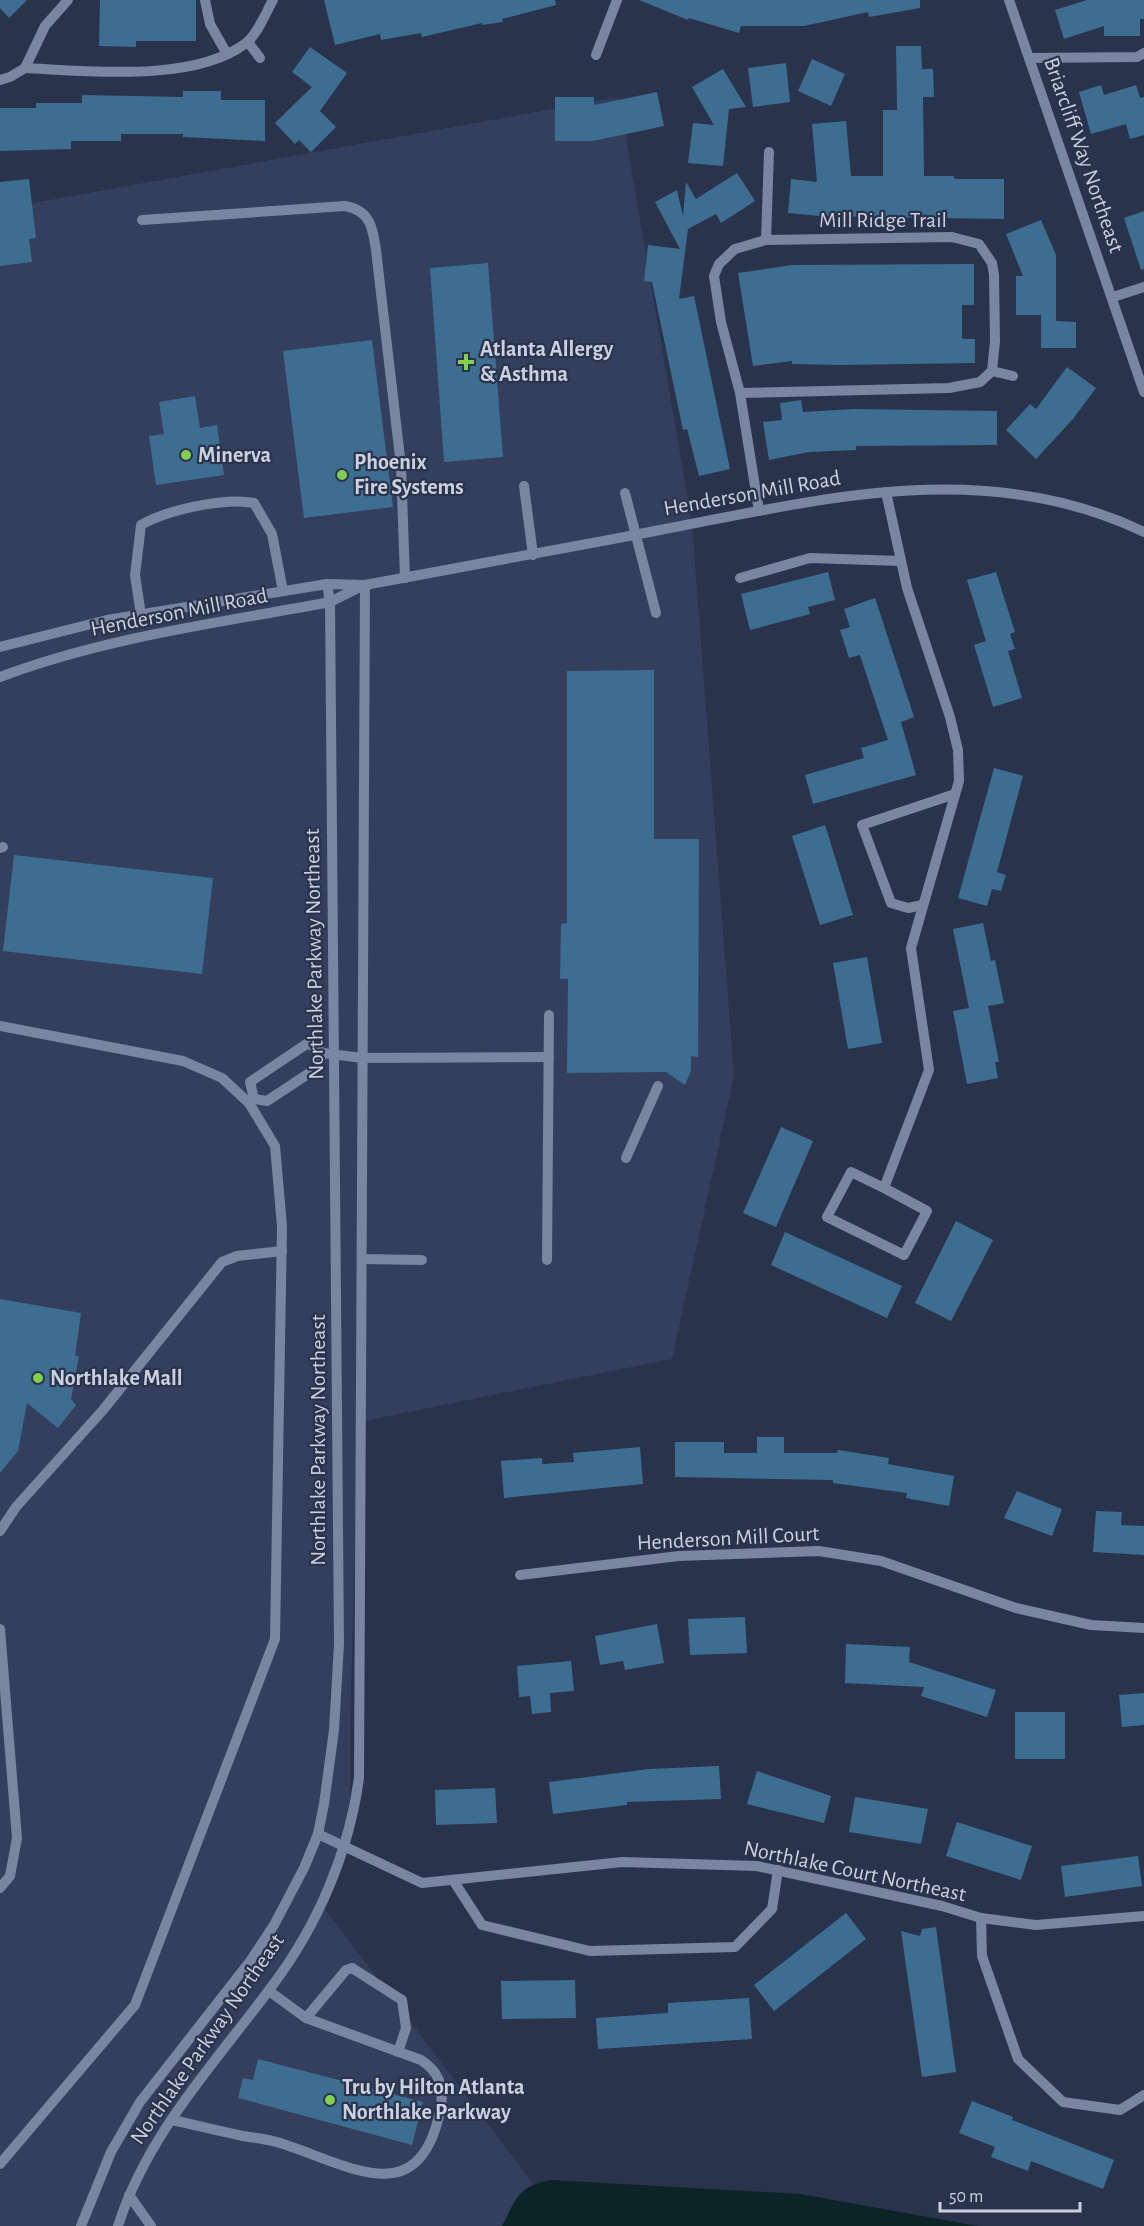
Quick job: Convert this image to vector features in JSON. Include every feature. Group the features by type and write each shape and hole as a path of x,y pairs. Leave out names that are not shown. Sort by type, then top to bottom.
{"street":[{"path":"25,68 45,26 68,0"},
{"path":"205,0 210,24 227,54"},
{"path":"0,80 25,68 130,72 177,68 227,54 248,42 273,0"},
{"path":"596,55 617,0"},
{"name":"Briarcliff Way Northeast","path":"1009,0 1144,392"},
{"path":"248,42 260,58"},
{"path":"1029,58 1137,57 1144,53"},
{"path":"766,240 769,152"},
{"path":"142,220 345,206 357,208 368,217 373,228 376,250 401,466 405,578"},
{"name":"Mill Ridge Trail","path":"759,511 740,393 721,322 714,276 719,264 735,249 766,240 952,237 979,244 992,263 994,275 995,340 992,371"},
{"path":"1113,297 1144,287"},
{"path":"740,393 949,388 980,382 992,371 1013,376"},
{"path":"524,486 533,555"},
{"name":"Henderson Mill Road","path":"0,647 141,615 327,584 365,585 838,496 927,488 1034,496 1109,515 1144,532"},
{"path":"884,1188 929,1070 911,948 959,781 958,750 950,717 907,588 886,492"},
{"path":"625,493 656,613"},
{"path":"141,615 135,575 141,525 157,516 240,500 254,503 272,534 284,591"},
{"path":"740,578 810,558 901,561"},
{"name":"Northlake Parkway Northeast","path":"81,2226 111,2152 140,2102 251,1960 274,1925 318,1834 334,1730 339,1644 328,1053 330,602 327,584"},
{"name":"Henderson Mill Road","path":"0,677 31,665 112,643 330,602 365,585"},
{"name":"Northlake Parkway Northeast","path":"118,2226 140,2170 172,2120 269,1991 324,1897 345,1848 354,1816 359,1778 365,585"},
{"path":"923,904 908,908 891,903 862,825 955,794"},
{"path":"547,1260 549,1015"},
{"path":"0,1026 183,1061 222,1078 252,1101 267,1101 317,1068 328,1053"},
{"path":"0,2164 135,2005 275,1640 282,1251 275,1146 252,1101 250,1082 308,1043 328,1053 362,1058 549,1057"},
{"path":"626,1158 658,1086"},
{"path":"852,1172 884,1188 927,1211 904,1255 826,1217 852,1172"},
{"path":"0,1531 16,1507 103,1410 222,1262 237,1256 282,1251"},
{"path":"362,1259 422,1260"},
{"name":"Henderson Mill Court","path":"520,1575 679,1556 819,1551 881,1560 1016,1608 1091,1625 1144,1628"},
{"path":"0,1629 16,1839 10,1876 0,1888"},
{"name":"Northlake Court Northeast","path":"318,1834 422,1883 622,1862 757,1866 942,1906 981,1918 1035,1925 1144,1916"},
{"path":"453,1880 482,1925 590,1951 735,1947 772,1909 778,1870"},
{"path":"981,1918 982,1956 1018,2059 1063,2102 1120,2110 1144,2095"},
{"path":"306,2018 346,1970 352,1968 402,2001 406,2028 398,2052"},
{"path":"172,2120 277,2142 366,2173 388,2174 408,2169 424,2154 436,2133 442,2099 441,2082 433,2068 421,2060 306,2018 269,1991"},
{"path":"129,2195 152,2226"}],"shaded area":[{"path":"619,97 692,524 734,1076 672,1359 359,1422 350,1724 350,1837 318,1900 547,2202 547,2226 0,2226 0,209"},
{"path":"550,2180 800,2194 978,2226 502,2226 515,2201 524,2190"}],"building":[{"path":"0,0 27,0 9,18 0,8"},
{"path":"100,0 196,0 196,41 136,41 136,47 99,46"},
{"path":"324,0 555,0 556,5 502,19 503,22 482,25 482,23 422,37 421,33 381,40 380,34 335,45"},
{"path":"639,0 920,0 920,8 869,17 868,12 804,26 741,26 739,33 689,18 688,20"},
{"path":"1087,0 1144,0 1144,19 1140,19 1140,36 1104,36 1104,26 1064,39 1055,10"},
{"path":"896,46 921,46 922,69 933,69 934,97 923,97 924,176 954,176 954,179 1004,179 1004,219 820,216 788,213 791,179 817,182 812,124 846,121 851,176 883,176 883,110 897,110"},
{"path":"310,47 347,73 320,111 336,127 311,152 299,140 295,144 275,123 312,87 292,72"},
{"path":"812,59 845,74 831,106 798,91"},
{"path":"786,63 790,102 753,107 748,68"},
{"path":"723,69 746,107 729,109 723,166 688,163 693,123 714,125 692,87"},
{"path":"1101,85 1104,95 1136,85 1140,98 1144,97 1144,135 1130,139 1126,124 1091,134 1079,92"},
{"path":"183,91 221,91 221,100 265,100 265,141 183,137 183,134 121,134 121,141 71,141 71,149 0,151 0,108 36,108 36,103 82,103 82,95 183,97"},
{"path":"657,92 664,126 593,141 555,141 555,97 594,97 594,105"},
{"path":"737,173 755,201 721,223 716,214 688,229 679,299 694,296 730,469 699,476 687,429 683,430 652,282 644,281 648,245 680,249 655,202 677,190 683,216 686,182 696,199"},
{"path":"29,179 36,238 29,239 32,262 0,266 0,182"},
{"path":"1144,211 1144,269 1141,270 1124,218"},
{"path":"1041,220 1056,255 1056,321 1076,322 1076,348 1041,348 1041,315 1016,315 1016,276 1023,276 1006,234"},
{"name":"Atlanta Allergy & Asthma","path":"488,263 503,457 444,462 430,268"},
{"path":"974,264 974,305 962,305 962,339 975,339 975,363 838,365 792,364 792,361 753,366 738,273 792,265"},
{"path":"372,340 393,507 304,518 283,351"},
{"path":"1067,367 1096,388 1073,419 1036,459 1006,430 1030,404 1036,409"},
{"name":"Minerva","path":"195,396 200,428 217,425 224,475 156,485 149,436 164,434 159,402"},
{"path":"801,400 803,412 854,409 997,411 997,445 856,446 856,450 809,452 769,460 763,422 782,420 780,403"},
{"path":"828,572 835,600 808,607 810,614 750,630 741,594"},
{"path":"996,572 1015,632 1010,634 1015,649 1008,651 1022,698 993,707 974,645 986,641 967,580"},
{"path":"875,598 914,717 901,722 916,775 813,804 805,775 864,758 861,748 888,740 860,655 849,658 840,630 850,627 844,609"},
{"path":"654,670 654,839 699,839 698,1057 691,1056 691,1071 685,1085 666,1072 567,1073 568,979 560,979 561,924 567,923 567,671"},
{"path":"994,768 1023,776 997,872 1006,875 1001,891 992,889 987,906 958,898"},
{"path":"825,825 853,915 820,925 792,836"},
{"path":"14,855 213,878 202,974 3,951"},
{"path":"983,923 991,961 995,960 1004,1003 988,1006 999,1062 995,1062 998,1078 967,1084 953,1011 969,1008 953,929"},
{"path":"867,957 882,1043 848,1049 833,963"},
{"path":"781,1127 813,1141 776,1227 743,1213"},
{"path":"956,1221 993,1240 951,1321 915,1303"},
{"path":"785,1232 902,1286 887,1318 771,1265"},
{"name":"Northlake Mall","path":"0,1299 81,1313 75,1356 79,1356 71,1399 76,1405 58,1428 27,1403 18,1451 0,1473"},
{"path":"757,1437 784,1437 784,1453 837,1453 838,1450 889,1458 888,1464 954,1476 949,1506 906,1498 907,1493 833,1483 833,1480 675,1477 675,1442 724,1442 724,1453 757,1453"},
{"path":"640,1447 643,1484 504,1498 501,1461 542,1458 542,1464 574,1462 573,1453"},
{"path":"1017,1491 1062,1509 1052,1536 1004,1518"},
{"path":"1096,1511 1122,1512 1121,1525 1144,1526 1144,1555 1093,1552"},
{"path":"745,1617 747,1653 690,1655 688,1619"},
{"path":"657,1624 664,1663 625,1670 623,1661 600,1665 595,1636"},
{"path":"846,1644 910,1647 909,1662 996,1690 987,1717 921,1696 924,1687 845,1683"},
{"path":"571,1661 574,1691 550,1693 551,1712 532,1714 530,1696 519,1697 517,1666"},
{"path":"1144,1693 1144,1725 1122,1727 1119,1695"},
{"path":"1015,1712 1065,1712 1065,1759 1015,1759"},
{"path":"719,1766 721,1799 627,1802 627,1805 553,1814 549,1782 649,1769"},
{"path":"757,1771 831,1796 824,1823 747,1804"},
{"path":"495,1788 497,1823 436,1825 435,1790"},
{"path":"855,1797 928,1809 921,1844 849,1832"},
{"path":"957,1822 1032,1846 1021,1880 946,1856"},
{"path":"1138,1856 1142,1886 1065,1897 1061,1866"},
{"path":"846,1913 866,1939 774,2011 754,1985"},
{"path":"936,1927 956,2072 922,2077 901,1931 920,1936 922,1929"},
{"path":"575,1980 576,2018 502,2019 501,1981"},
{"path":"749,1998 752,2039 598,2049 596,2018 668,2013 668,2003"},
{"name":"Tru by Hilton Atlanta Northlake Parkway","path":"258,2059 423,2102 412,2145 238,2098 243,2078 253,2080"},
{"path":"972,2101 1013,2117 1012,2120 1114,2160 1103,2189 1031,2161 1028,2171 991,2157 995,2147 959,2133"}],"place":[{"name":"Atlanta Allergy & Asthma","path":"466,362"},
{"name":"Minerva","path":"186,455"},
{"name":"Phoenix Fire Systems","path":"342,475"},
{"name":"Northlake Mall","path":"38,1378"},
{"name":"Tru by Hilton Atlanta Northlake Parkway","path":"330,2100"}]}
